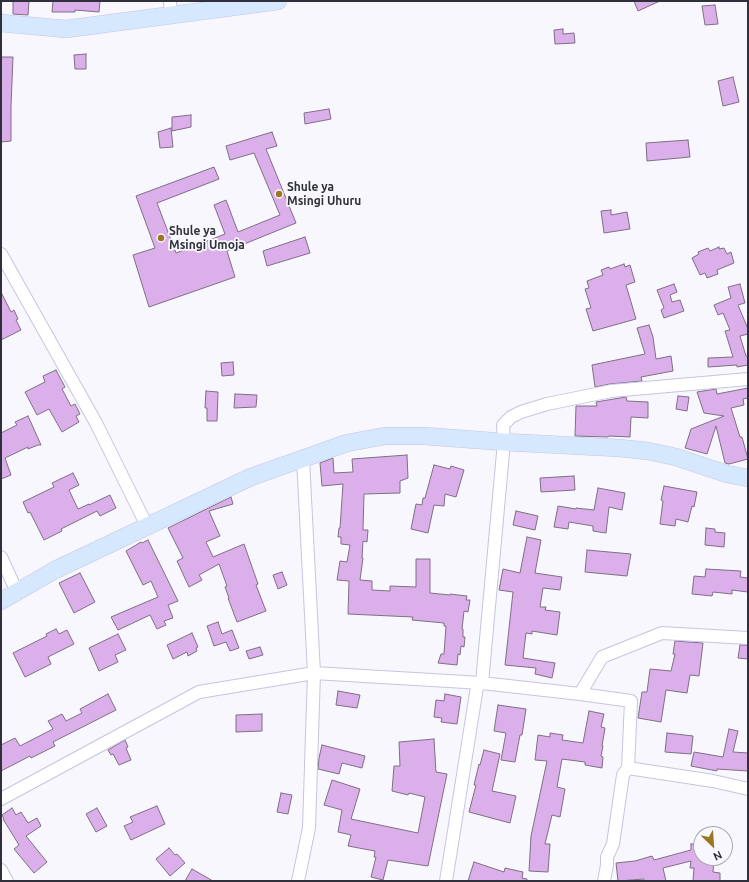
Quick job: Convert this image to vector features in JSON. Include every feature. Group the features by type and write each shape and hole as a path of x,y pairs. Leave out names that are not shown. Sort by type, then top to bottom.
{"street":[{"path":"1,23 66,29 171,8 278,1"},
{"path":"1,254 96,422 147,526"},
{"path":"446,881 477,687 482,683 504,442 503,425 511,417 521,412 547,404 611,391 748,378"},
{"path":"1,601 55,570 251,477 347,443 385,436 424,436 619,448 676,457 727,474 748,478"},
{"path":"298,881 309,828 314,673 302,458"},
{"path":"1,557 17,592"},
{"path":"580,694 602,657 662,633 748,638"},
{"path":"1,799 199,692 314,673 482,683 580,694 631,701 628,768 622,775 613,844 607,857 608,865 604,881"},
{"path":"628,768 714,781 748,789"},
{"path":"1,870 7,881"}],"building":[{"path":"13,1 29,1 28,15 13,14"},
{"path":"53,1 100,1 99,12 75,10 75,12 52,12"},
{"path":"634,1 660,1 638,11"},
{"path":"715,5 718,24 705,25 702,6"},
{"path":"563,29 563,34 574,33 575,43 555,44 554,30"},
{"path":"86,54 86,69 75,69 74,55"},
{"path":"1,57 13,57 11,141 1,142"},
{"path":"733,77 739,102 723,106 718,81"},
{"path":"329,109 331,119 305,124 304,113"},
{"path":"191,115 191,127 172,131 172,117"},
{"path":"171,128 173,147 160,148 158,132"},
{"path":"272,132 277,146 266,149 296,223 227,251 235,277 149,307 133,255 155,248 136,196 214,167 219,179 157,203 176,253 225,234 214,205 226,200 238,232 280,215 254,153 230,160 226,146"},
{"path":"688,140 690,157 647,161 646,143"},
{"path":"611,210 611,215 627,212 630,229 604,233 601,211"},
{"path":"305,237 310,253 267,266 263,251"},
{"path":"719,247 719,249 724,248 727,254 731,252 734,263 717,270 718,274 707,278 705,273 700,275 692,258 699,254 698,252 708,248 710,251"},
{"path":"624,264 625,267 630,265 635,282 626,285 636,319 593,331 586,309 591,308 585,289 589,288 587,281 603,275 601,270 609,267 610,269"},
{"path":"674,284 677,292 670,295 672,302 680,300 684,311 664,318 661,310 664,308 657,290"},
{"path":"740,284 745,303 738,305 748,329 748,334 740,336 746,356 748,356 748,365 737,367 737,365 708,367 708,358 733,357 725,331 730,330 723,313 718,315 714,305 731,298 728,287"},
{"path":"1,292 11,312 14,310 18,319 16,320 21,330 1,340"},
{"path":"649,325 653,337 656,359 671,356 673,371 641,377 642,381 595,387 592,365 645,354 637,328"},
{"path":"233,362 234,375 222,376 221,363"},
{"path":"56,370 65,387 62,389 71,406 75,404 80,414 76,416 79,422 62,432 49,409 37,415 25,392 45,382 43,376"},
{"path":"748,388 748,398 743,399 744,405 731,408 740,437 742,437 748,459 729,464 725,463 716,426 707,454 685,448 691,429 724,416 704,413 697,392 716,389 717,394"},
{"path":"206,391 218,392 217,421 207,421 207,408 205,408"},
{"path":"235,394 257,395 256,407 234,408"},
{"path":"678,396 689,397 687,411 676,409"},
{"path":"626,397 627,401 648,402 648,418 631,417 630,437 575,436 576,406 597,406 596,402"},
{"path":"28,416 41,445 28,449 28,447 5,458 11,475 1,479 1,433 17,425 15,422"},
{"path":"407,455 408,478 400,481 400,493 364,494 363,530 368,530 367,542 363,541 363,558 360,580 372,581 372,590 390,591 390,586 416,587 416,559 430,559 430,593 467,596 466,600 470,600 468,612 464,611 462,629 463,637 465,637 464,647 461,646 460,655 458,654 457,665 438,663 441,654 444,654 446,626 444,626 444,623 412,620 413,617 348,614 349,581 337,580 340,561 347,562 350,545 341,544 341,537 338,537 343,484 322,486 320,463 333,458 334,473 353,472 352,459"},
{"path":"434,465 450,469 451,466 464,470 456,497 445,494 444,506 434,505 428,533 411,529 416,504 422,505"},
{"path":"73,473 79,485 69,490 78,509 110,495 116,508 100,516 97,511 61,529 62,531 44,540 30,512 28,513 23,502 54,487 52,483"},
{"path":"574,476 575,490 541,492 540,478"},
{"path":"664,486 697,492 694,507 692,506 688,522 676,519 675,526 660,524 663,501 661,500"},
{"path":"598,488 625,493 622,510 609,507 606,533 593,531 593,526 569,522 568,529 554,527 558,506 594,510"},
{"path":"231,497 233,504 209,511 220,536 206,542 213,557 244,544 258,584 256,585 266,611 237,622 228,598 225,587 227,586 219,564 199,575 202,580 189,587 177,561 183,558 168,528"},
{"path":"516,511 538,516 535,530 513,525"},
{"path":"706,528 715,529 715,532 725,533 724,547 705,545"},
{"path":"527,537 541,540 535,573 562,577 560,590 543,588 540,607 546,607 545,610 560,612 557,635 532,631 532,634 526,633 523,658 555,663 552,678 535,674 536,668 505,665 513,592 499,590 503,569 520,573"},
{"path":"148,540 178,601 168,605 173,618 164,621 166,625 157,629 150,615 118,630 111,617 158,597 151,581 143,585 126,551 141,542 142,543"},
{"path":"587,550 631,554 627,576 585,572"},
{"path":"706,569 741,571 740,577 748,578 748,592 732,590 732,594 713,592 712,596 692,594 694,576 705,577"},
{"path":"282,572 287,585 278,589 273,575"},
{"path":"80,573 95,602 74,613 59,583"},
{"path":"218,622 222,634 232,630 239,648 230,651 226,642 214,646 207,626"},
{"path":"56,629 59,634 67,630 74,644 48,657 51,664 25,677 13,653 47,636 46,634"},
{"path":"192,633 198,647 196,648 197,651 188,656 187,652 173,659 167,645"},
{"path":"118,634 126,650 115,655 118,662 99,671 89,648"},
{"path":"675,641 703,643 699,676 690,675 687,693 666,690 661,722 638,718 642,692 647,692 650,669 671,671 675,654 673,654"},
{"path":"740,645 748,645 748,659 738,658"},
{"path":"260,647 263,655 249,659 246,651"},
{"path":"338,691 360,695 357,708 336,705"},
{"path":"108,694 116,710 53,742 55,746 31,758 30,756 1,771 1,745 15,738 20,746 53,729 48,721 62,714 66,721 82,713 80,709"},
{"path":"445,694 461,697 457,724 441,722 442,718 434,717 436,700 444,701"},
{"path":"498,705 526,709 522,735 520,735 515,762 501,760 506,733 494,731"},
{"path":"589,711 604,714 601,727 605,728 601,756 603,757 602,768 585,765 585,762 562,759 557,787 565,789 560,817 552,815 545,844 550,844 548,872 529,871 531,836 547,761 535,760 538,735 550,737 550,733 563,735 562,740 583,743"},
{"path":"262,714 262,731 236,732 236,715"},
{"path":"729,729 738,731 733,752 748,753 748,771 717,769 717,771 691,766 694,752 723,757"},
{"path":"667,733 693,736 691,754 665,752"},
{"path":"434,739 436,772 447,774 428,866 388,860 383,880 371,877 376,857 374,857 375,851 348,846 351,835 338,832 342,810 324,805 332,780 360,789 351,819 418,833 425,797 392,791 394,766 400,766 399,742"},
{"path":"125,740 128,747 126,748 131,760 119,765 113,754 111,755 108,750"},
{"path":"322,745 365,756 362,768 342,763 339,774 318,769"},
{"path":"484,750 500,754 492,791 516,796 510,823 469,812 476,785 474,785 479,764 480,765"},
{"path":"281,793 292,795 288,814 277,812"},
{"path":"157,806 165,824 131,840 124,826 133,822 130,817"},
{"path":"12,808 16,815 21,812 28,823 37,818 41,826 26,836 47,862 34,873 14,849 19,845 3,819 2,815"},
{"path":"97,808 107,826 96,832 86,814"},
{"path":"691,844 693,844 693,866 713,866 713,872 720,873 720,881 693,881 694,868 690,868 691,861 663,868 666,881 644,881 644,879 618,881 616,863 635,861 652,856 654,860 691,850"},
{"path":"169,848 185,863 170,876 156,859"},
{"path":"474,862 504,872 505,868 523,872 522,878 527,879 527,881 468,881"},
{"path":"192,869 213,881 185,881"}],"place":[{"name":"Shule ya Msingi Uhuru","path":"279,194"},
{"name":"Shule ya Msingi Umoja","path":"161,238"}]}
